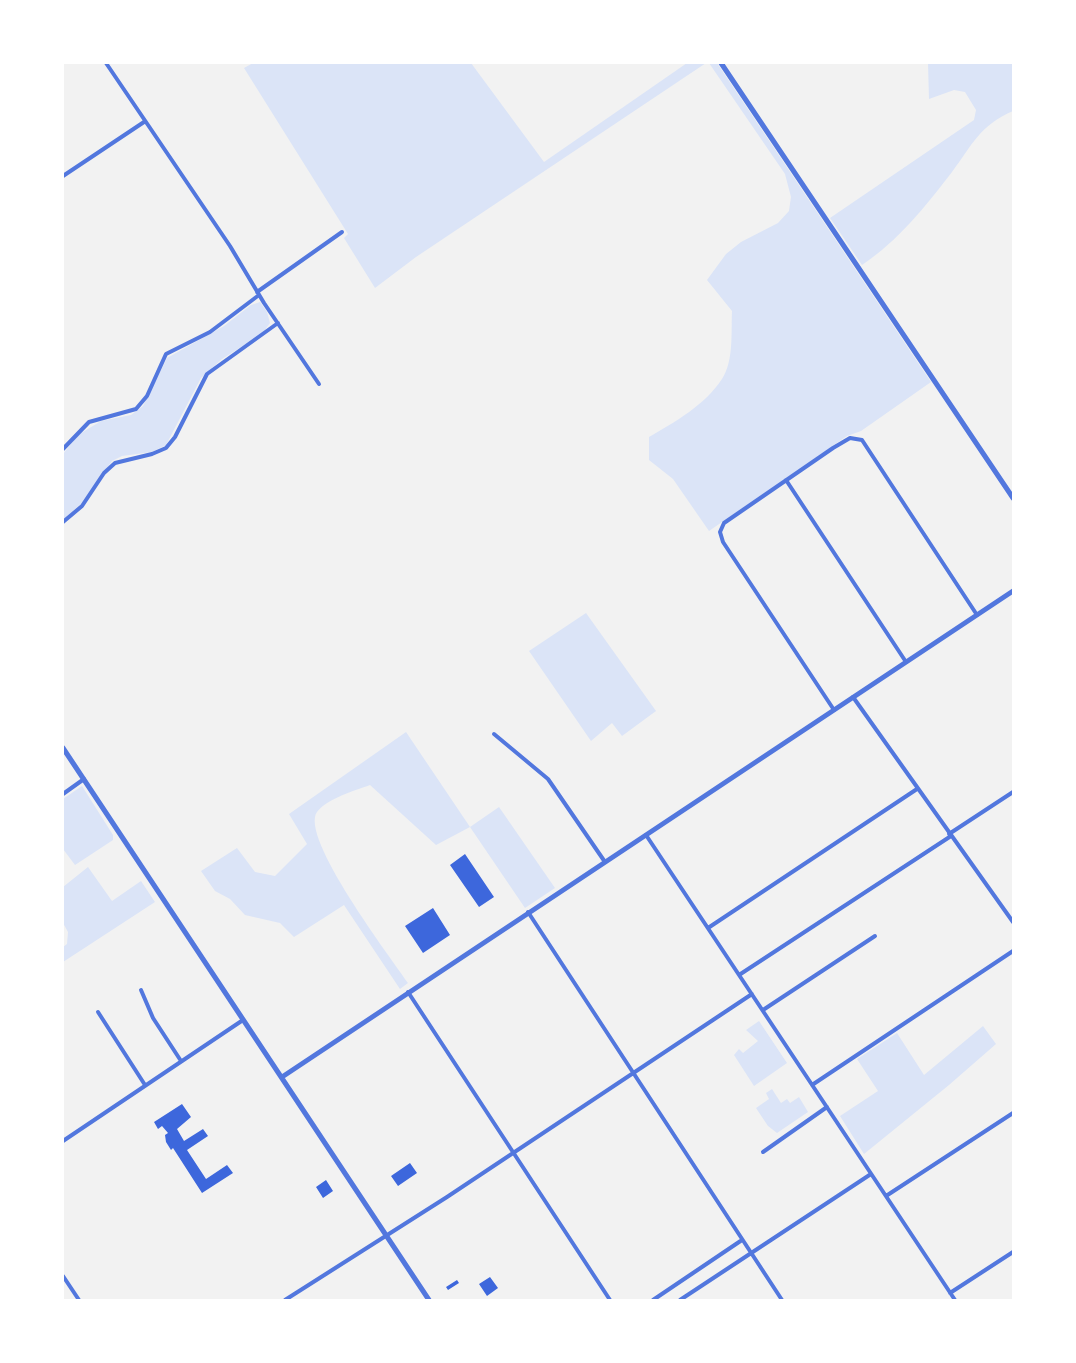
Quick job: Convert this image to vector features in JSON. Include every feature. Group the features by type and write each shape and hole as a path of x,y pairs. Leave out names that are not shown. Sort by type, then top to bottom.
{"street":[{"path":"106,63 144,122 213,220 258,293 319,384"},
{"path":"721,63 1013,498"},
{"path":"63,176 144,122"},
{"path":"63,449 89,422 136,409 147,396 166,354 210,332 258,293 342,231"},
{"path":"63,522 82,506 104,473 115,463 152,454 166,448 175,436 207,374 278,323"},
{"path":"834,710 723,542 720,529 724,523 786,480 850,438 857,438 864,443 977,615"},
{"path":"786,480 906,662"},
{"path":"282,1077 408,991 1012,593"},
{"path":"853,697 1013,922"},
{"path":"494,734 548,779 605,862"},
{"path":"63,748 429,1300"},
{"path":"63,794 84,779"},
{"path":"708,928 917,789"},
{"path":"739,975 1013,792"},
{"path":"646,835 952,1296"},
{"path":"528,912 782,1300"},
{"path":"763,1010 875,936"},
{"path":"812,1085 1013,951"},
{"path":"141,990 153,1018 182,1061"},
{"path":"408,991 610,1300"},
{"path":"285,1300 752,994"},
{"path":"98,1012 145,1085"},
{"path":"63,1141 244,1020"},
{"path":"763,1152 827,1107"},
{"path":"886,1196 1013,1113"},
{"path":"680,1300 871,1173"},
{"path":"653,1300 742,1240"},
{"path":"946,1300 1013,1252"},
{"path":"63,1276 79,1300"}],"shaded area":[{"path":"253,63 471,63 544,162 687,63 706,63 416,257 375,288 344,238 348,234 244,68"},
{"path":"709,63 717,63 931,382 861,431 847,436 709,531 673,479 649,460 649,437 698,405 722,379 730,355 732,311 707,280 726,254 741,242 778,223 789,211 791,197 785,174"},
{"path":"928,63 1013,63 1013,111 984,130 911,222 888,245 862,265 830,218 974,120 976,110 965,92 954,90 929,99"},
{"path":"260,302 267,312 270,323 262,334 222,359 201,378 166,445 152,452 122,456 112,461 85,500 63,520 63,454 78,435 101,421 131,415 143,406 167,358 224,326 251,305"},
{"path":"586,613 656,711 622,736 612,723 591,741 529,651"},
{"path":"406,732 470,827 436,845 370,785 322,807 317,812 315,826 321,846 349,898 408,983 400,989 344,905 294,937 280,923 245,915 230,899 215,891 201,871 237,848 255,872 275,876 307,844 289,814"},
{"path":"82,786 113,835 113,840 75,865 63,849 63,799"},
{"path":"499,807 555,888 525,908 470,827"},
{"path":"88,867 112,901 141,881 155,902 63,962 63,947 67,944 68,932 63,923 63,887"},
{"path":"759,1021 787,1063 754,1086 734,1055 739,1049 743,1053 758,1041 746,1030"},
{"path":"983,1026 996,1044 864,1154 840,1116 878,1091 857,1059 897,1033 924,1075"},
{"path":"772,1089 781,1103 787,1099 790,1103 799,1097 808,1112 777,1133 768,1126 756,1108 769,1099 766,1093"}],"building":[{"path":"465,854 494,897 479,907 450,865"},
{"path":"433,908 450,935 423,953 405,926"},
{"path":"182,1104 191,1117 177,1129 184,1141 203,1129 208,1136 187,1150 206,1179 227,1165 233,1173 202,1193 173,1148 171,1150 166,1142 165,1135 168,1133 162,1126 158,1129 154,1122"},
{"path":"410,1163 417,1173 398,1186 391,1176"},
{"path":"326,1180 333,1191 323,1198 316,1187"},
{"path":"490,1277 498,1288 487,1296 479,1284"},
{"path":"457,1280 459,1283 448,1290 446,1287"}]}
